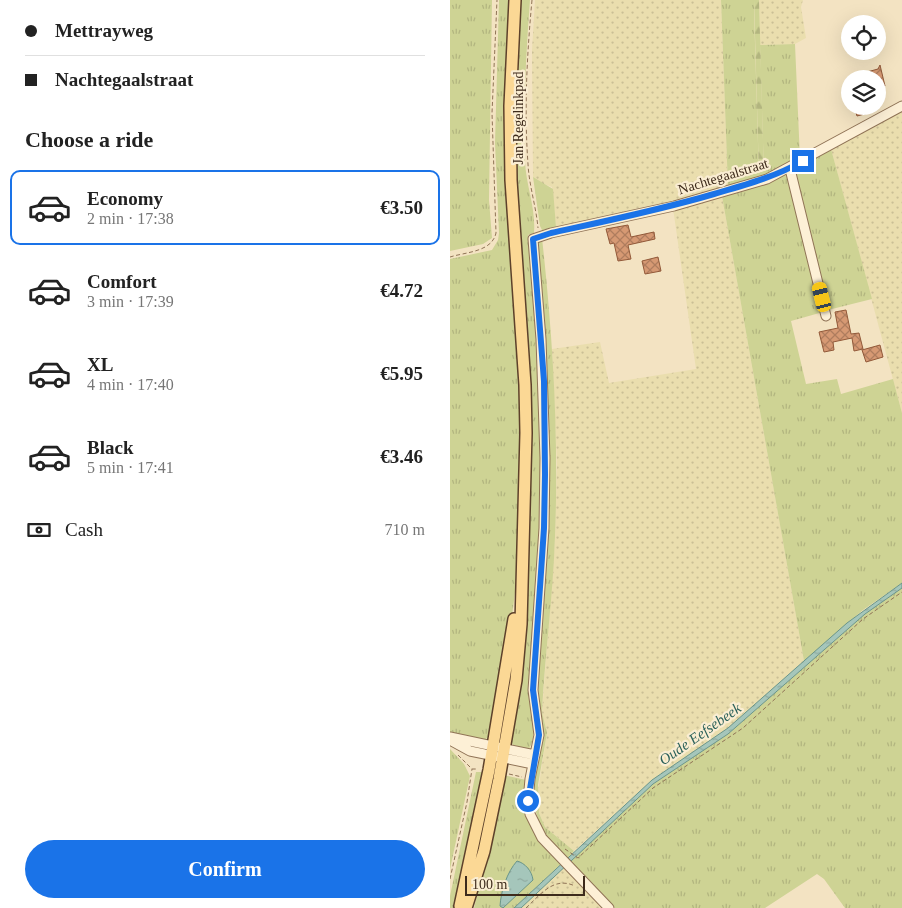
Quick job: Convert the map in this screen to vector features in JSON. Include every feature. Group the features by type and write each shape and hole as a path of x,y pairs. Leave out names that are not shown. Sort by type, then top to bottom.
{"main road":[{"path":"466,908 484,851 520,591 525,505 525,385 511,180 510,106 515,0"},
{"path":"460,908 498,752"}],"street":[{"name":"Nachtegaalstraat","path":"539,236 674,206 767,179 790,169 902,106"},
{"path":"790,169 826,316"},
{"path":"539,236 533,240 541,339 545,458 544,528 533,690 539,735 528,801 530,814 542,838 609,908"},
{"path":"450,739 498,752 534,759"}],"path":[{"path":"450,256 489,246 494,241 496,233 492,113 496,0"},
{"name":"Jan Regelinkpad","path":"532,0 526,120 528,164 536,203 539,236"},
{"path":"570,852 576,858 653,788 743,728 856,625 882,604 902,592"},
{"path":"450,879 467,802 472,769 456,752"},
{"path":"526,908 557,882 568,882 580,889"}],"shaded area":[{"path":"535,0 721,0 728,188 556,227 552,187 536,181 533,177 532,50"},
{"path":"759,0 803,0 801,7 806,38 795,44 760,45"},
{"path":"902,109 902,413 831,149"},
{"path":"722,196 804,661 728,728 652,780 574,851 545,827 539,813 537,797 547,733 542,712 555,540 557,465 552,349 600,342 609,383 696,369 673,208"},
{"path":"564,868 605,908 521,908 559,872"}],"green space":[{"path":"450,0 492,0 489,200 492,238 483,244 450,251"},
{"path":"499,0 510,0 522,417 515,592 509,640 492,735 484,740 450,732 450,259 492,250 498,240 495,143"},
{"path":"519,0 530,0 525,81 525,161 534,224 534,233 528,235 542,417 541,516 530,683 534,734 529,749 513,745 511,741 529,527 531,454 516,181 515,100"},
{"path":"721,0 754,0 759,177 728,188"},
{"path":"754,0 759,0 764,175 759,177"},
{"path":"795,44 800,159 764,175 760,45"},
{"path":"831,149 872,299 828,310 794,171"},
{"path":"785,174 788,176 823,312 791,321 806,384 837,379 841,394 893,379 902,413 902,583 863,610 804,661 722,196"},
{"path":"533,177 553,189 556,227 542,230 540,226"},
{"path":"542,238 554,387 556,500 553,581 542,712 547,733 538,785 539,813 545,827 574,851 566,860 542,831 532,800 549,455 546,369 537,242"},
{"path":"902,588 902,908 845,908 824,879 817,874 765,908 615,908 570,861 653,784 728,734 865,614"},
{"path":"450,749 464,764 470,776 450,869"},
{"path":"476,772 486,772 456,908 450,908 450,896"},
{"path":"503,775 526,780 528,807 532,826 542,844 561,864 514,908 474,908 500,802"}],"water":[{"path":"902,583 902,588 865,614 728,734 653,784 521,908 514,908 652,780 728,728 847,623"},
{"path":"517,861 528,868 533,880 503,908 500,906 503,888 507,876"}],"building":[{"path":"628,225 631,237 654,232 655,239 628,245 631,259 618,261 614,243 610,244 606,229"},
{"path":"658,257 661,271 645,274 642,261"},
{"path":"846,310 851,334 859,333 863,349 854,351 852,338 833,342 834,350 824,352 819,332 838,328 835,312"},
{"path":"880,345 883,357 866,362 862,350"}],"route":[{"path":"528,801 530,778 539,735 539,721 533,690 544,528 545,475 544,381 533,239 551,233 674,206 730,190 767,179 803,161"}],"water label":[{"name":"Oude Eefsebeek","path":"700,734"}]}
